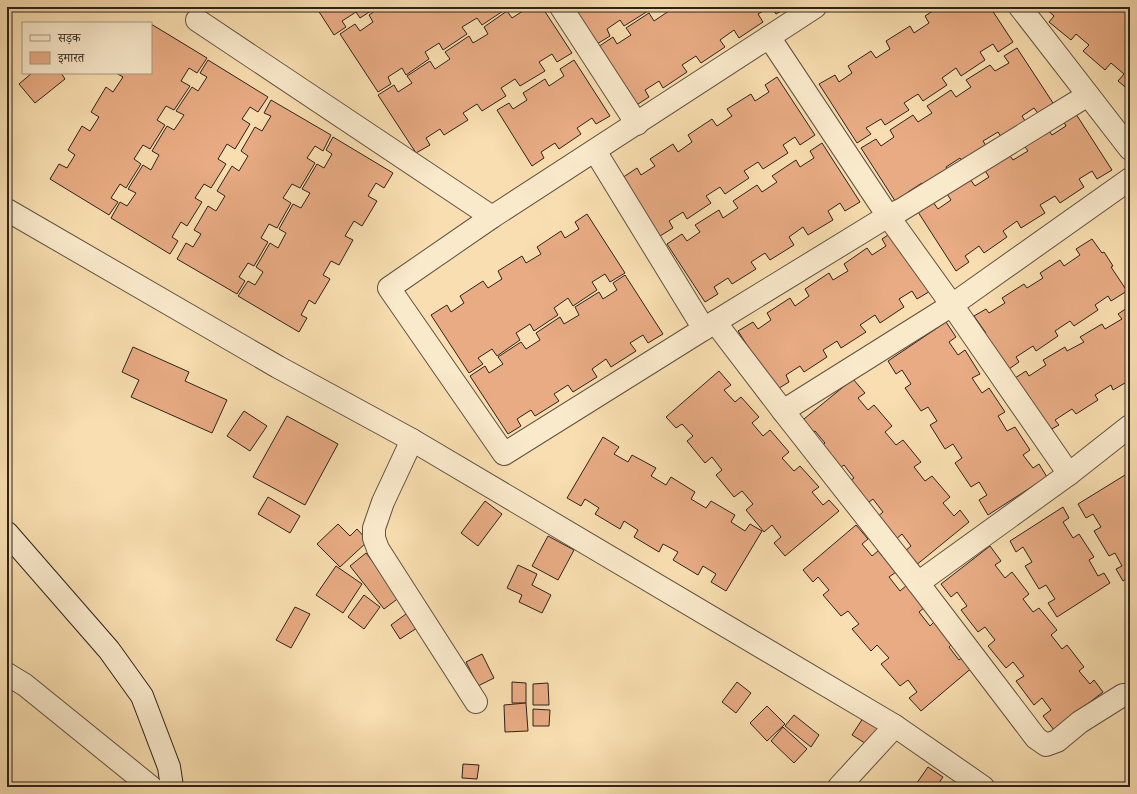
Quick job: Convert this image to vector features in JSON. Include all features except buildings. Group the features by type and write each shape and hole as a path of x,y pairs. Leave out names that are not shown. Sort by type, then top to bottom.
{"street":[{"path":"561,7 638,124"},
{"path":"815,7 638,124 492,217 389,288 504,454 710,325 1088,95"},
{"path":"1020,7 1130,149"},
{"path":"197,20 492,217"},
{"path":"769,37 888,216 952,305 1069,474"},
{"path":"595,151 710,325 783,411 918,583 1036,738 1046,745 1057,741 1080,722 1123,695 1130,695"},
{"path":"783,411 952,305 1130,179"},
{"path":"7,210 278,367 412,440 895,726 983,787"},
{"path":"918,583 1069,474 1130,426"},
{"path":"412,440 383,502 374,528 374,538 378,549 476,702"},
{"path":"7,533 109,650 142,696 169,767 172,787"},
{"path":"7,674 25,685 151,787"},
{"path":"839,787 895,726"}]}
